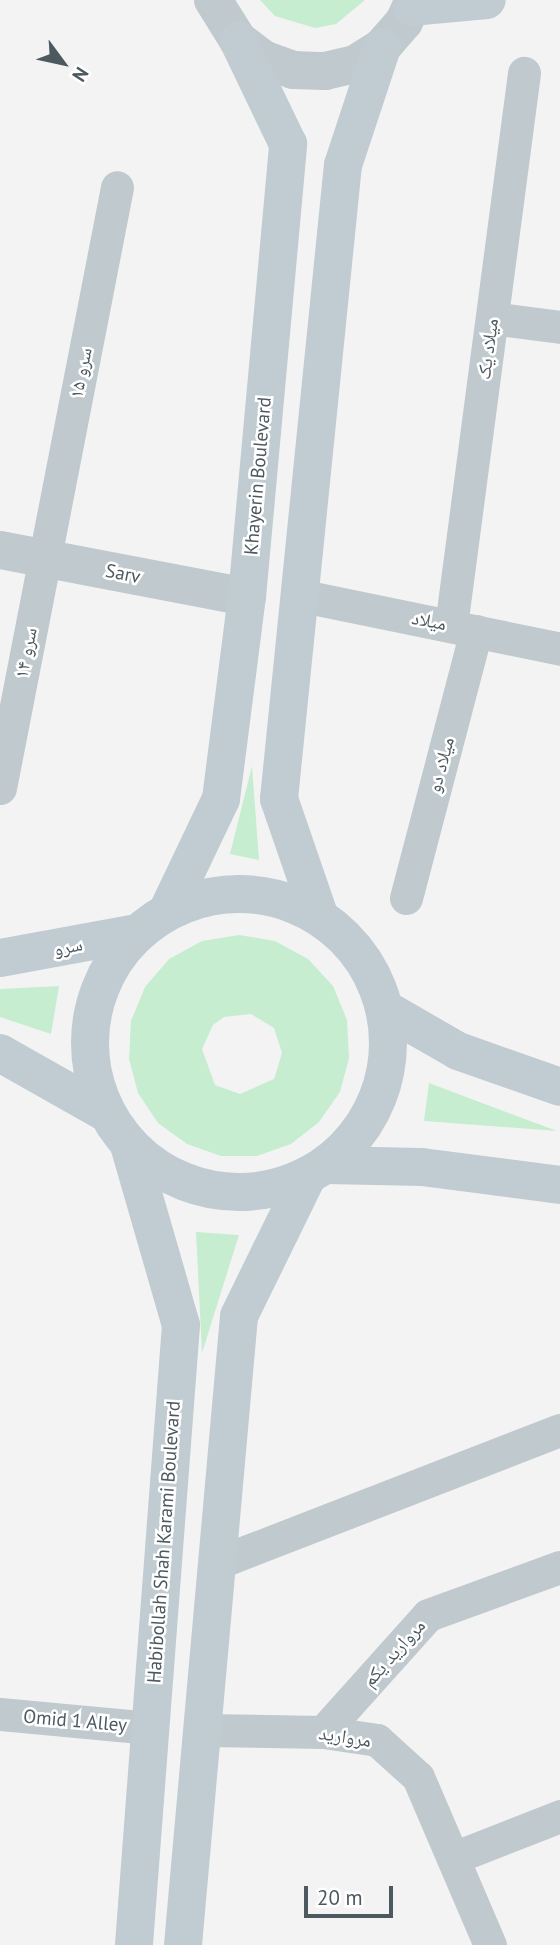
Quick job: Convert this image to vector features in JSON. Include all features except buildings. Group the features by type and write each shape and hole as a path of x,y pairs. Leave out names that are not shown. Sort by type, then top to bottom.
{"main road":[{"path":"412,4 486,0"},
{"name":"Khayerin Boulevard","path":"168,910 221,799 247,597 288,144 238,40"},
{"path":"319,915 279,799 344,165 382,47"},
{"path":"183,1945 239,1316 317,1170 358,1131 384,1079 389,1044 385,1009 356,951 319,915 283,899 244,892 205,896 168,910 136,933 111,964 91,1025 93,1077 106,1113 129,1145 159,1170 194,1186 233,1193 272,1189 317,1170 422,1167 560,1185"},
{"name":"سرو","path":"0,958 136,933"},
{"path":"385,1009 458,1051 560,1087"},
{"path":"0,1053 106,1113"},
{"name":"Habibollah Shah Karami Boulevard","path":"129,1145 181,1325 134,1945"}],"street":[{"path":"213,0 238,40 263,59 314,71 355,64 382,47 412,4"},
{"name":"میلاد یک","path":"463,629 492,318 524,73"},
{"name":"سرو ۱۵","path":"44,559 117,187"},
{"path":"492,318 560,327"},
{"name":"Sarv","path":"0,550 247,597"},
{"name":"سرو ۱۴","path":"0,788 44,559"},
{"name":"میلاد","path":"298,595 560,649"},
{"name":"میلاد دو","path":"406,898 463,629"},
{"path":"217,1563 560,1430"},
{"name":"مروارید یکم","path":"323,1732 428,1615 560,1567"},
{"name":"Omid 1 Alley","path":"0,1714 150,1728"},
{"name":"مروارید","path":"202,1730 323,1732 377,1740 418,1777 489,1945"},
{"path":"453,1858 560,1815"}],"green space":[{"path":"260,0 365,0 336,24 315,28 275,16"},
{"path":"252,766 259,860 230,854"},
{"path":"239,935 275,941 308,959 333,986 347,1020 349,1058 340,1092 319,1122 291,1144 257,1156 221,1156 187,1144 158,1123 138,1093 129,1059 131,1021 145,987 169,959 202,941","holes":["251,1014 274,1028 282,1053 274,1079 240,1094 215,1085 202,1049 213,1025 224,1017"]},
{"path":"59,986 51,1034 0,1017 0,989"},
{"path":"429,1083 557,1131 424,1121"},
{"path":"196,1232 239,1235 202,1353"}]}
